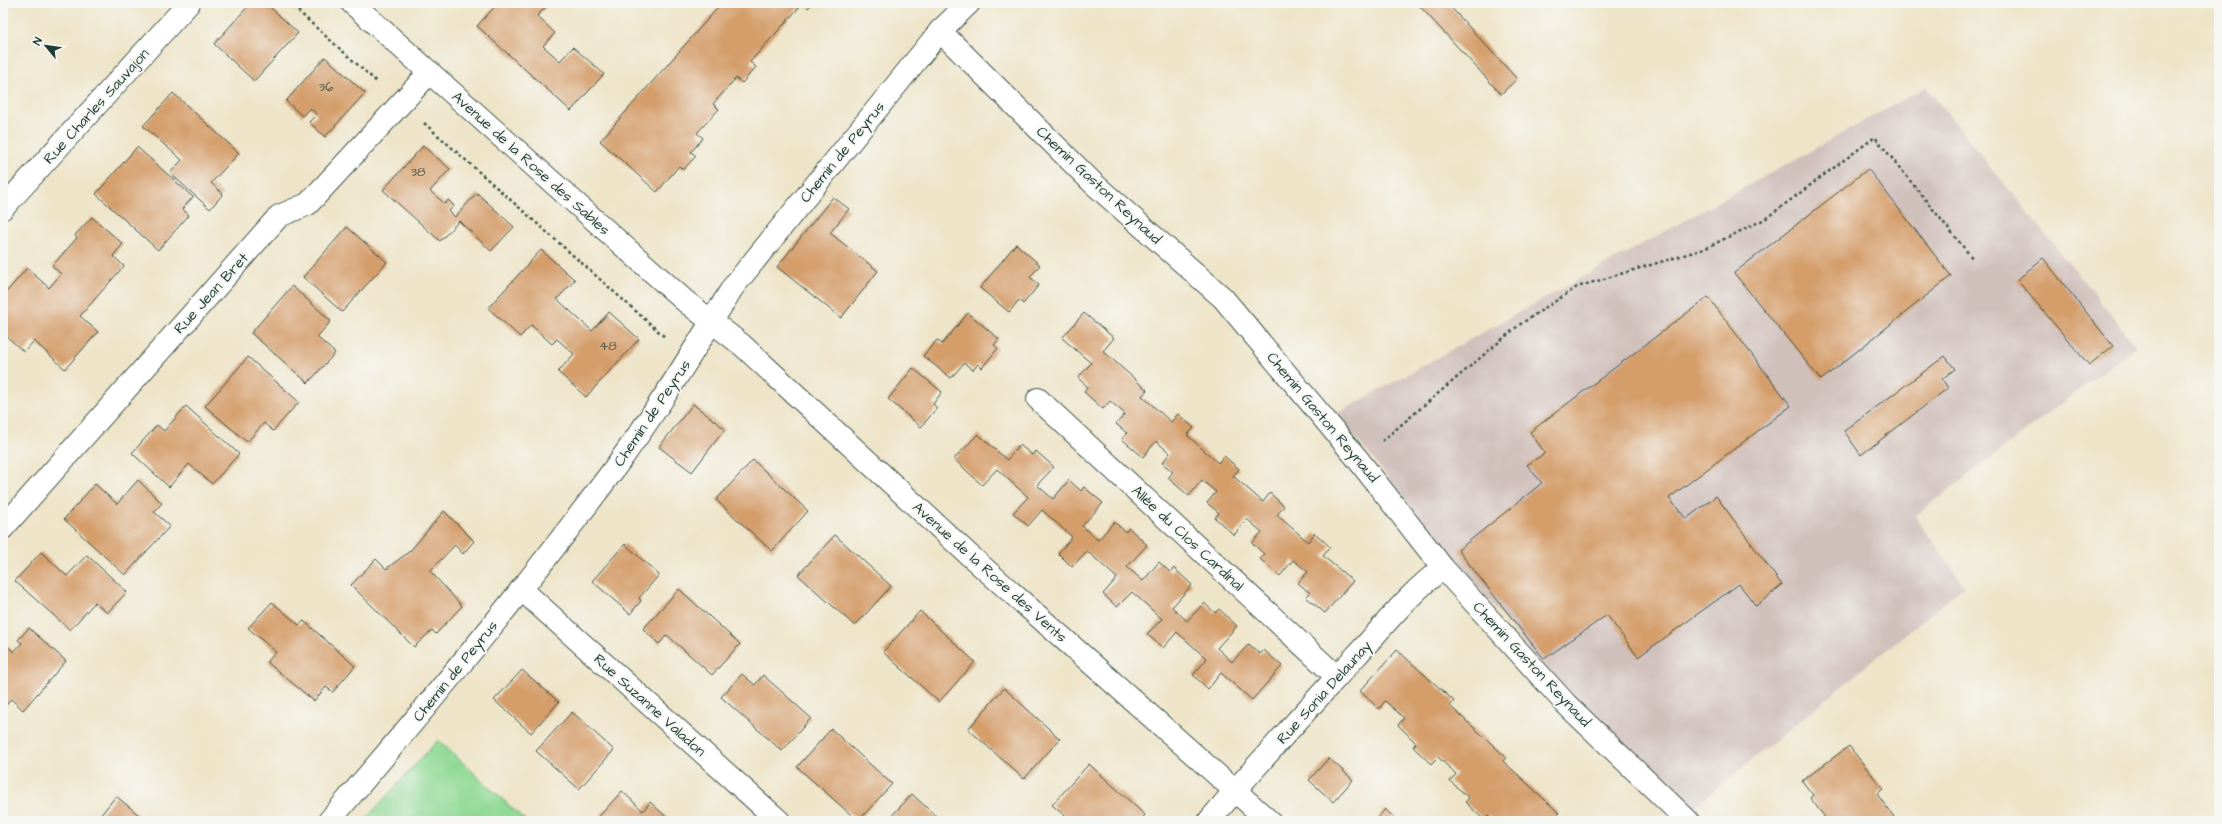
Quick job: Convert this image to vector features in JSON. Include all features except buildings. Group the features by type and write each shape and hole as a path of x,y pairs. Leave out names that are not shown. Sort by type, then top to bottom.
{"street":[{"name":"Rue Charles Sauvajon","path":"3,208 189,3"},
{"name":"Avenue de la Rose des Sables","path":"352,3 685,301 713,321"},
{"name":"Chemin de Peyrus","path":"329,821 420,716 612,472 713,321 733,287 940,31 969,3"},
{"name":"Chemin Gaston Reynaud","path":"940,31 1094,184 1223,298 1356,457 1443,568 1566,704 1688,821"},
{"name":"Rue Jean Bret","path":"3,528 279,216 308,204 430,72"},
{"name":"Avenue de la Rose des Vents","path":"713,321 968,554 1269,821"},
{"name":"Allée du Clos Cardinal","path":"1038,399 1337,677"},
{"name":"Rue Sonia Delaunay","path":"1209,821 1337,677 1432,577 1443,568"},
{"name":"Rue Suzanne Valadon","path":"521,589 779,821"}],"path":[{"path":"289,3 688,358"},
{"path":"1356,457 1384,440 1519,325 1577,286 1704,249 1758,223 1874,137 1973,259"}],"shaded area":[{"path":"1926,87 2136,346 1915,516 1964,586 1694,807 1574,704 1336,414"}],"green space":[{"path":"438,740 526,821 364,821"}]}
